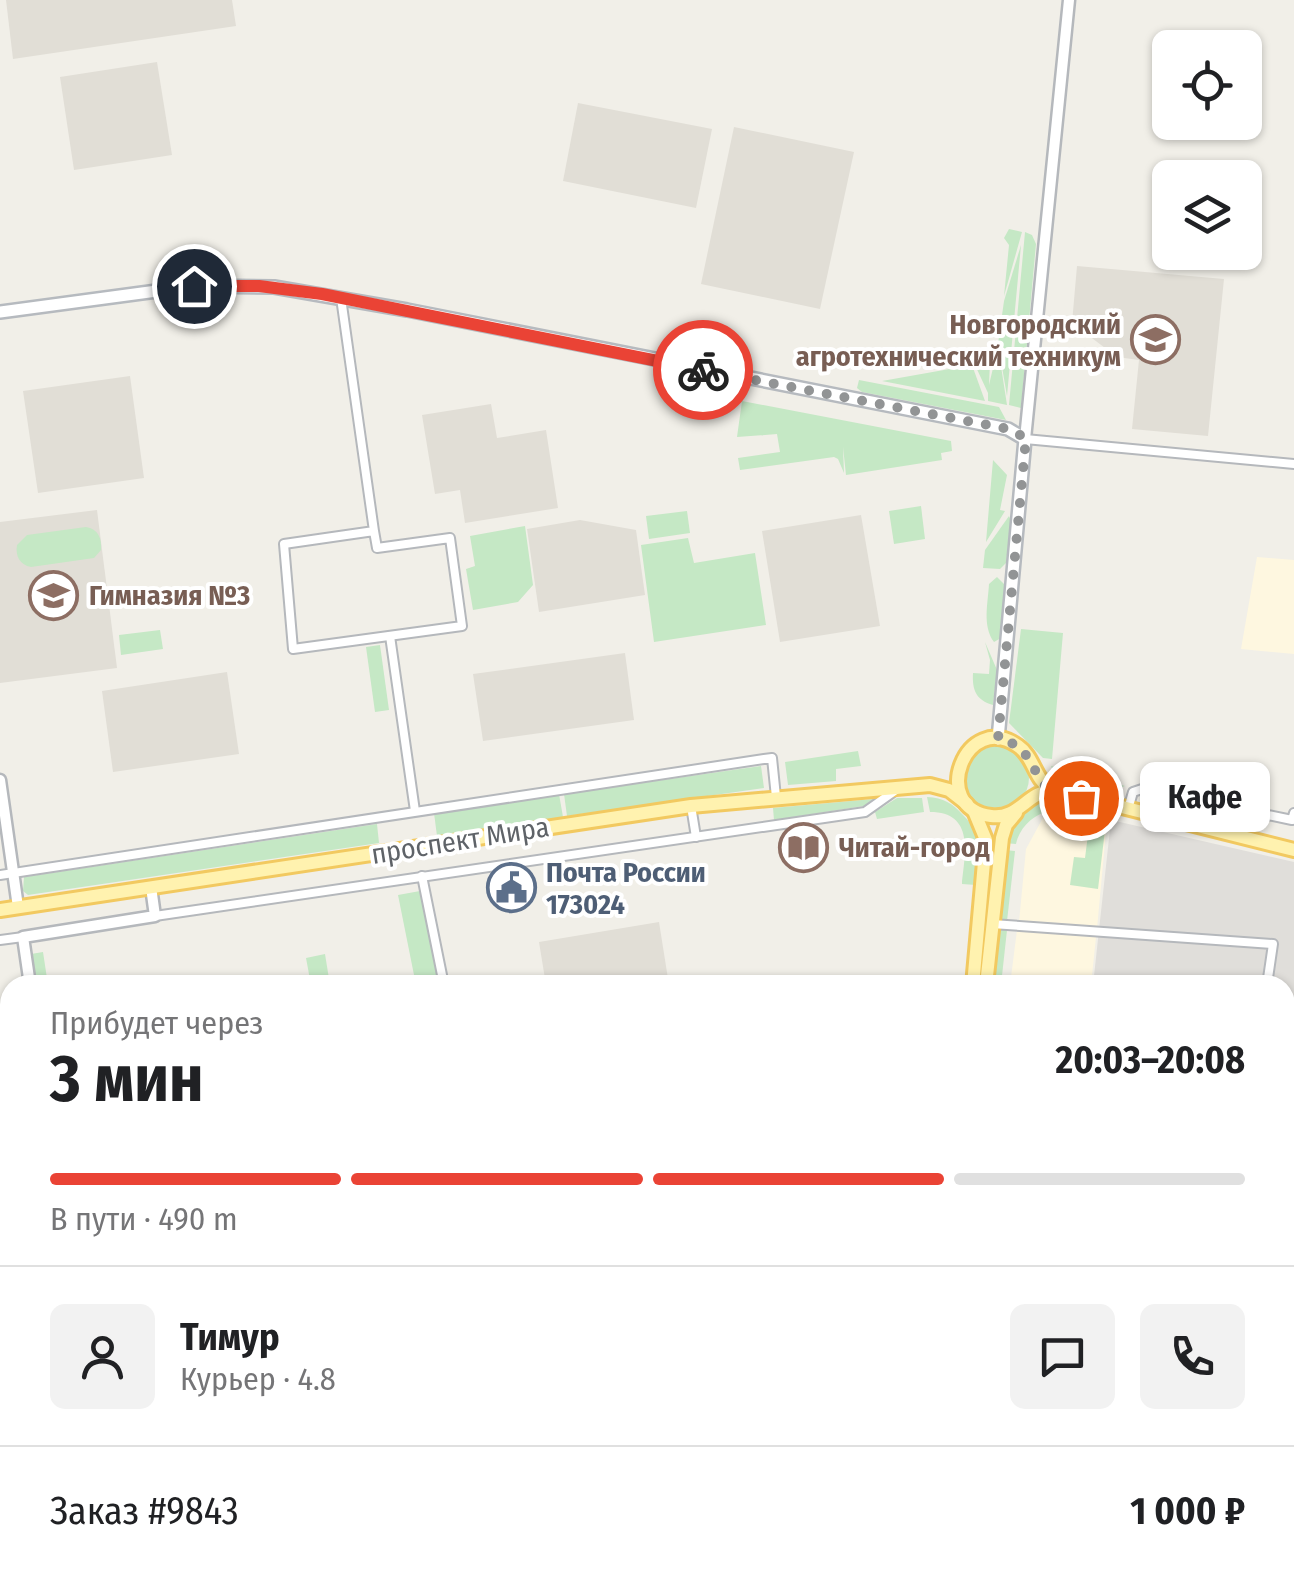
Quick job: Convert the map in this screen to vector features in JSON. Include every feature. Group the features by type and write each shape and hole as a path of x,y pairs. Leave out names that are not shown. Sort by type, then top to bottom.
{"main road":[{"path":"0,312 204,286 274,287 1008,429 1026,438 998,739"},
{"path":"974,975 986,840 982,823 960,792 958,778 963,758 978,743 998,739 1018,745 1032,760 1043,784 1053,790 1294,850"},
{"name":"проспект Мира","path":"0,910 691,806 922,785 948,776 963,758"},
{"path":"969,806 984,815 999,817 1023,806 1035,783 1032,760"},
{"name":"проспект Мира","path":"922,785 950,790 969,806"},
{"path":"987,975 1003,834 1009,820 1023,806 1038,793 1053,790"}],"street":[{"path":"1070,0 1026,438 1294,464"},
{"path":"341,298 374,531 376,548 450,538 462,626 293,649 284,544 374,531"},
{"path":"390,636 415,811"},
{"path":"0,875 772,758 776,797"},
{"path":"0,780 18,907"},
{"path":"0,940 865,812 900,787"},
{"path":"1128,809 1133,792 1148,789 1293,816"},
{"path":"691,806 696,837"},
{"path":"422,876 442,975"},
{"path":"150,887 155,916"},
{"path":"992,924 1272,944 1269,975"},
{"path":"23,937 29,975"}],"shaded area":[{"path":"6,0 232,0 236,26 13,59"},
{"path":"157,62 172,155 74,170 60,77"},
{"path":"578,103 712,129 696,208 563,181"},
{"path":"734,127 854,152 820,309 701,284"},
{"name":"Новгородский агротехнический техникум","path":"1077,266 1224,279 1208,436 1132,429 1139,360 1117,357 1072,323"},
{"path":"130,376 144,478 38,493 23,391"},
{"path":"491,404 497,438 546,430 558,508 465,523 460,490 435,494 422,415"},
{"name":"Гимназия №3","path":"97,510 117,668 0,683 0,522"},
{"path":"861,515 880,626 780,642 762,531"},
{"path":"580,520 636,530 645,595 539,612 527,529"},
{"path":"1257,557 1294,560 1294,654 1241,649"},
{"path":"625,653 634,720 483,741 473,674"},
{"path":"227,672 239,754 113,772 102,691"},
{"path":"1054,809 1107,820 1097,929 1019,922 1026,849 1044,816"},
{"path":"1111,820 1294,862 1294,975 1094,975"},
{"path":"659,922 667,975 544,975 539,942"},
{"path":"1017,930 1096,937 1092,975 1011,975"}],"green space":[{"path":"1009,229 1022,232 1004,296 1009,245 1004,238"},
{"path":"1025,232 1032,235 1036,244 1021,408 1009,405"},
{"path":"1021,245 1007,396 998,344 1004,301"},
{"path":"998,347 1007,405 988,401 975,365 990,362 989,385"},
{"path":"972,365 985,401 882,381"},
{"path":"859,380 999,407 1006,420 862,392 857,388"},
{"path":"742,401 951,441 952,451 941,453 942,460 846,475 843,447 844,473 834,457 740,470 738,458 780,452 777,434 737,437"},
{"path":"993,460 1007,475 1000,510 1005,511 986,542"},
{"path":"921,506 925,539 894,544 889,511"},
{"path":"687,511 690,533 649,539 646,516"},
{"path":"1009,516 1006,563 1000,569 983,568 985,550"},
{"path":"525,526 533,585 518,602 473,610 466,569 475,566 470,536"},
{"path":"86,527 100,538 101,550 94,558 31,567 18,556 17,545 27,535"},
{"path":"688,538 694,563 755,553 766,625 654,642 641,545"},
{"path":"997,577 1005,585 1001,638 994,642 987,614 989,584"},
{"path":"1021,629 1063,633 1052,759 1043,758 1009,723"},
{"path":"160,630 163,649 121,655 119,635"},
{"path":"985,642 997,670 993,705 976,694 973,684 973,673 989,674"},
{"path":"380,645 389,710 375,712 366,647"},
{"path":"997,746 1019,756 1029,778 1019,800 997,810 975,800 965,778 975,756"},
{"path":"858,751 861,766 836,769 836,781 788,785 785,762"},
{"path":"761,766 764,788 567,816 564,794"},
{"path":"1051,766 1125,786 1098,794 1059,784"},
{"path":"559,794 563,817 437,836 434,813"},
{"path":"927,797 951,804 975,831 979,856 976,885 962,884 965,848 961,827 944,814 930,812"},
{"path":"897,798 922,798 924,812 877,819 875,812"},
{"path":"873,799 864,806 774,820 773,808"},
{"path":"1040,799 1048,801 1045,812 1026,824 1016,844 1004,843 1008,828"},
{"path":"377,824 379,843 28,895 23,891 24,877"},
{"path":"1089,827 1105,830 1098,889 1070,885 1074,857 1085,858"},
{"path":"1005,850 1015,851 1007,921 997,920"},
{"path":"420,891 437,975 414,975 398,895"},
{"path":"997,929 1007,930 1002,975 992,975"},
{"path":"43,952 46,975 34,975 31,954"},
{"path":"325,954 328,975 309,975 306,958"}],"way so far":[{"path":"703,370 1008,429 1026,438 998,739 1023,750 1046,787 1081,798"}],"place":[{"name":"Новгородский агротехнический техникум","path":"1156,340"},
{"name":"Гимназия №3","path":"54,595"},
{"name":"Кафе","path":"1081,798"},
{"name":"Читай-город","path":"804,847"},
{"name":"Почта России 173024","path":"511,888"}],"route":[{"path":"194,286 259,286 322,294 703,370"}]}
